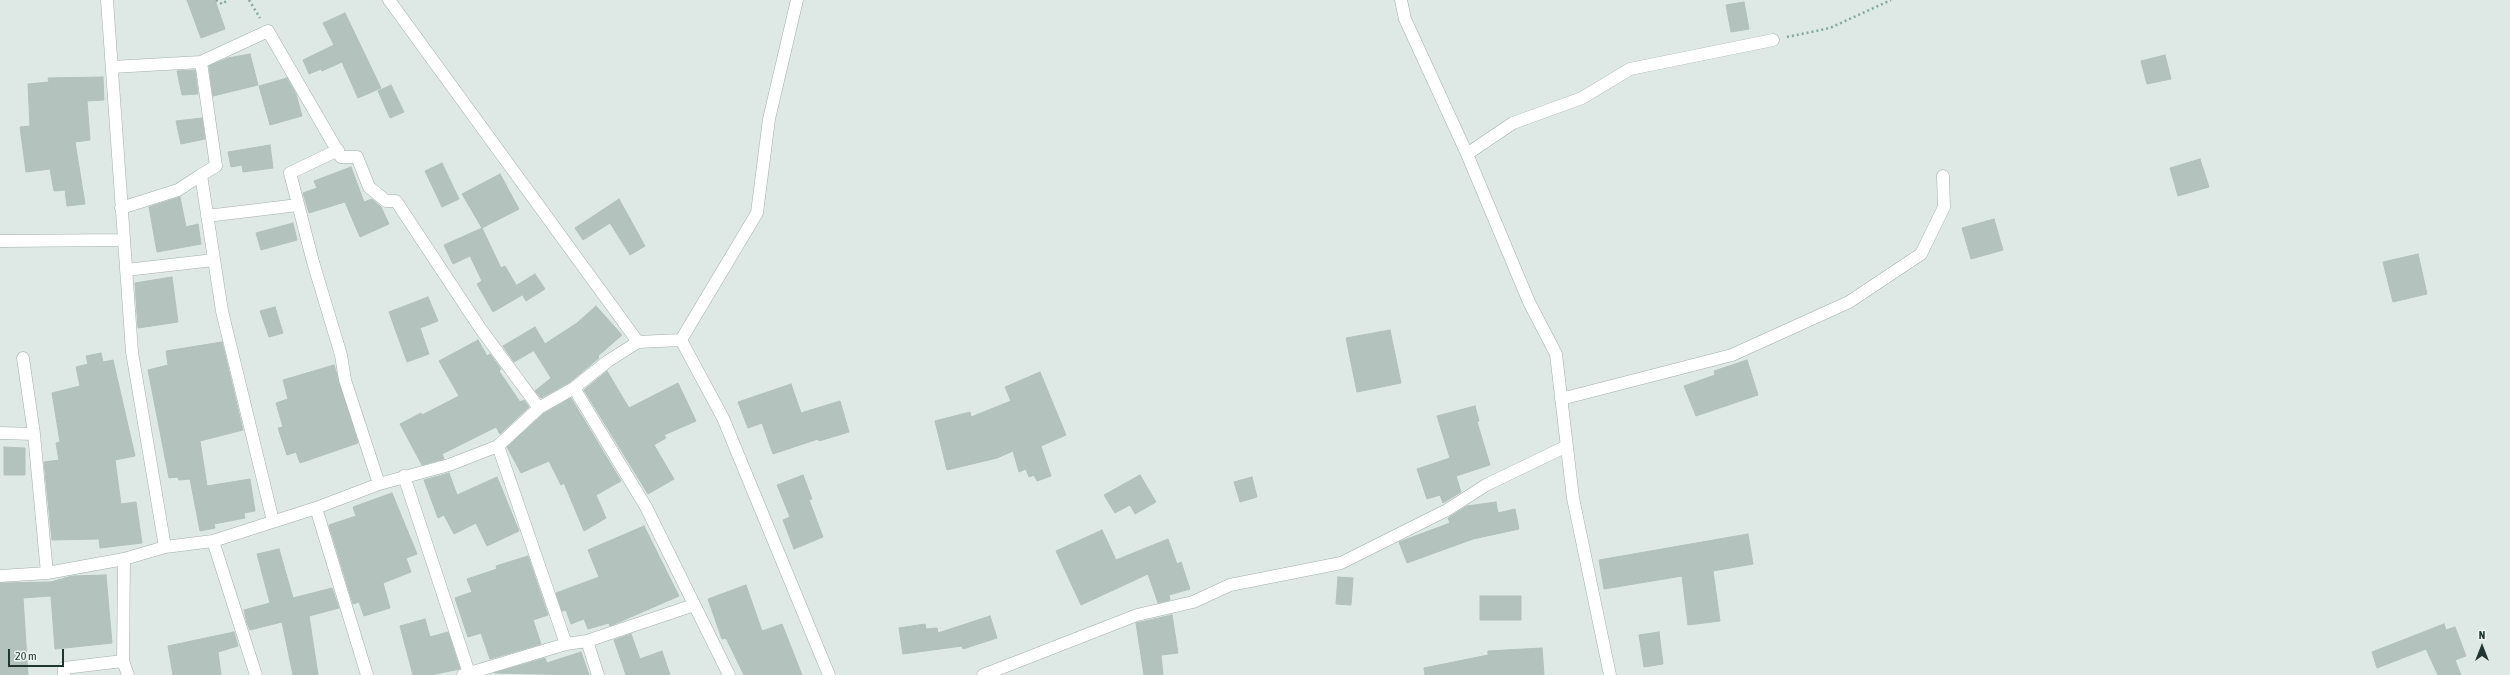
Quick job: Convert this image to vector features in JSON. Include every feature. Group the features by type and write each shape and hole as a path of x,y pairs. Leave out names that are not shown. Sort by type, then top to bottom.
{"street":[{"path":"107,0 132,352 165,547"},
{"path":"389,0 638,342"},
{"path":"681,340 757,213 769,120 797,0"},
{"path":"1401,0 1405,18 1467,154 1529,302 1556,354 1573,498 1610,675"},
{"path":"112,67 201,62 268,31 341,157 357,157 369,187 386,201 396,201 480,328 539,408"},
{"path":"1467,154 1513,123 1582,98 1630,69 1773,40"},
{"path":"121,208 178,190 216,166 201,62"},
{"path":"338,150 290,173 341,355 345,380 379,484"},
{"path":"201,175 222,311 273,521"},
{"path":"1561,399 1732,355 1849,302 1921,254 1944,207 1943,176"},
{"path":"207,216 298,205"},
{"path":"0,241 124,240"},
{"path":"126,270 214,260"},
{"path":"0,576 47,573 124,558 165,547 213,541 316,508 379,484 404,476 450,465 498,446 539,408 574,388 608,361 638,342 681,340"},
{"path":"681,340 723,418 829,675"},
{"path":"23,358 34,434 47,573"},
{"path":"574,388 646,507 729,675"},
{"path":"0,433 34,434"},
{"path":"498,446 566,644"},
{"path":"983,675 1137,615 1193,602 1230,585 1341,563 1447,510 1486,485 1567,446"},
{"path":"404,476 466,674 486,672 566,644 587,641 694,605"},
{"path":"316,508 367,675"},
{"path":"213,541 256,675"},
{"path":"124,558 124,661 128,675"},
{"path":"587,641 598,675"},
{"path":"64,675 64,668 124,661"}],"path":[{"path":"216,0 222,4 228,0"},
{"path":"249,0 268,31"},
{"path":"1773,40 1830,28 1891,0"}],"building":[{"path":"187,0 215,0 225,29 201,38"},
{"path":"1744,2 1749,29 1731,32 1726,5"},
{"path":"345,13 381,88 358,98 342,62 322,71 321,69 309,74 303,60 334,45 323,23"},
{"path":"250,54 258,85 213,96 209,66 228,58"},
{"path":"2165,55 2171,79 2147,84 2141,61"},
{"path":"195,70 198,94 182,95 177,71"},
{"path":"103,77 104,100 87,101 90,140 75,142 85,204 67,206 65,190 54,191 50,169 26,172 20,127 30,126 28,84 49,82 48,78"},
{"path":"287,78 296,94 302,116 270,125 259,86"},
{"path":"391,85 404,112 390,118 378,91"},
{"path":"202,118 205,139 181,144 176,121"},
{"path":"270,145 273,168 243,172 242,165 231,167 228,152"},
{"path":"2200,159 2209,187 2178,196 2170,168"},
{"path":"442,163 459,199 442,207 425,171"},
{"path":"351,167 364,202 372,199 381,207 389,224 360,237 345,202 309,213 303,193 317,188 314,181"},
{"path":"500,174 519,209 482,228 462,194"},
{"path":"180,197 186,227 198,224 201,244 157,252 149,207"},
{"path":"619,199 645,246 630,255 610,223 583,240 575,228"},
{"path":"1994,219 2003,250 1971,259 1962,228"},
{"path":"293,223 297,240 261,250 256,233"},
{"path":"482,228 501,268 505,266 522,295 493,312 477,284 482,281 470,256 453,264 444,245"},
{"path":"2418,254 2427,294 2393,302 2383,262"},
{"path":"535,274 545,289 526,301 517,285"},
{"path":"172,277 178,322 138,328 135,283"},
{"path":"428,297 438,321 420,328 429,354 407,362 389,312"},
{"path":"596,306 622,335 598,356 599,358 570,382 541,398 535,391 551,378 534,351 577,323"},
{"path":"275,307 283,333 269,337 260,311"},
{"path":"535,327 545,344 514,362 503,346"},
{"path":"1390,330 1401,383 1357,392 1346,338"},
{"path":"478,340 487,356 490,354 501,369 499,371 520,402 524,400 529,407 500,434 496,427 442,454 444,459 422,465 400,424 421,413 422,415 459,396 439,361"},
{"path":"222,342 243,430 200,441 207,486 250,479 255,511 244,513 245,518 214,524 215,528 200,531 190,479 179,480 178,477 169,478 148,370 168,365 166,351"},
{"path":"101,353 103,362 113,360 135,456 115,460 121,504 136,502 142,543 100,548 99,539 52,540 44,462 59,460 56,443 60,442 52,393 80,386 76,367 88,364 86,356"},
{"path":"1747,360 1758,395 1696,416 1684,386 1715,375 1714,371"},
{"path":"334,365 358,443 300,463 296,452 287,455 278,428 283,427 276,403 288,399 283,380"},
{"path":"607,371 629,408 678,383 696,421 664,435 666,438 654,445 674,479 648,494 584,390"},
{"path":"1040,372 1066,435 1041,446 1051,476 1037,481 1034,475 1029,477 1026,469 1019,472 1013,451 997,458 947,470 935,421 970,412 971,417 1011,401 1005,387"},
{"path":"791,384 801,413 840,401 849,432 819,441 818,439 773,454 762,423 748,428 738,402"},
{"path":"571,398 621,481 596,495 606,518 584,531 564,483 561,485 549,461 521,473 507,447 543,414"},
{"path":"1475,406 1479,421 1477,422 1490,465 1456,476 1461,492 1443,503 1440,495 1427,499 1417,469 1450,458 1437,416"},
{"path":"4,447 25,448 25,475 4,475"},
{"path":"449,473 457,495 497,477 519,531 487,546 476,523 454,534 444,515 438,518 424,480"},
{"path":"803,475 812,499 809,500 823,537 794,549 783,520 790,517 777,485"},
{"path":"1140,475 1156,502 1135,514 1130,505 1115,513 1104,495"},
{"path":"1252,477 1257,497 1240,502 1234,482"},
{"path":"392,493 417,554 406,558 411,572 383,583 390,608 364,616 359,602 353,604 329,525 356,516 353,507"},
{"path":"1496,502 1498,513 1515,509 1519,529 1473,539 1407,563 1399,542 1450,523 1448,518 1467,506"},
{"path":"644,526 679,596 610,626 609,623 588,629 584,619 571,624 566,610 562,611 556,593 599,577 588,550"},
{"path":"1102,530 1116,560 1168,539 1177,564 1181,562 1190,589 1169,595 1170,600 1158,603 1148,574 1081,605 1056,551"},
{"path":"1748,534 1753,564 1713,571 1720,621 1688,625 1682,576 1604,589 1599,560"},
{"path":"279,549 293,598 332,588 339,608 309,616 318,675 293,675 282,622 250,630 247,623 244,610 270,603 257,554"},
{"path":"528,556 548,615 533,620 541,644 490,659 481,633 468,637 455,598 472,592 467,579 497,569 496,566"},
{"path":"106,575 112,643 55,649 51,596 23,598 28,675 0,675 0,583 51,582 72,576"},
{"path":"1338,577 1353,578 1351,605 1336,604"},
{"path":"746,585 762,631 782,624 802,675 744,675 726,638 722,639 708,599"},
{"path":"1480,596 1521,596 1521,620 1480,620"},
{"path":"1172,615 1178,653 1161,655 1163,675 1144,675 1136,623"},
{"path":"990,616 997,638 963,649 962,646 903,654 899,628 925,624 926,629 937,628 938,633"},
{"path":"425,619 430,637 448,632 460,669 431,675 413,675 400,626"},
{"path":"2444,624 2446,630 2455,627 2466,656 2455,660 2461,675 2438,675 2426,649 2377,668 2372,652"},
{"path":"234,632 238,646 218,652 221,675 173,675 168,646"},
{"path":"1659,632 1663,664 1644,667 1639,635"},
{"path":"631,634 640,659 662,651 670,675 626,675 614,640"},
{"path":"1542,648 1544,675 1425,675 1424,668 1488,655 1488,651"},
{"path":"581,652 589,675 494,673 545,658 547,663"}]}
